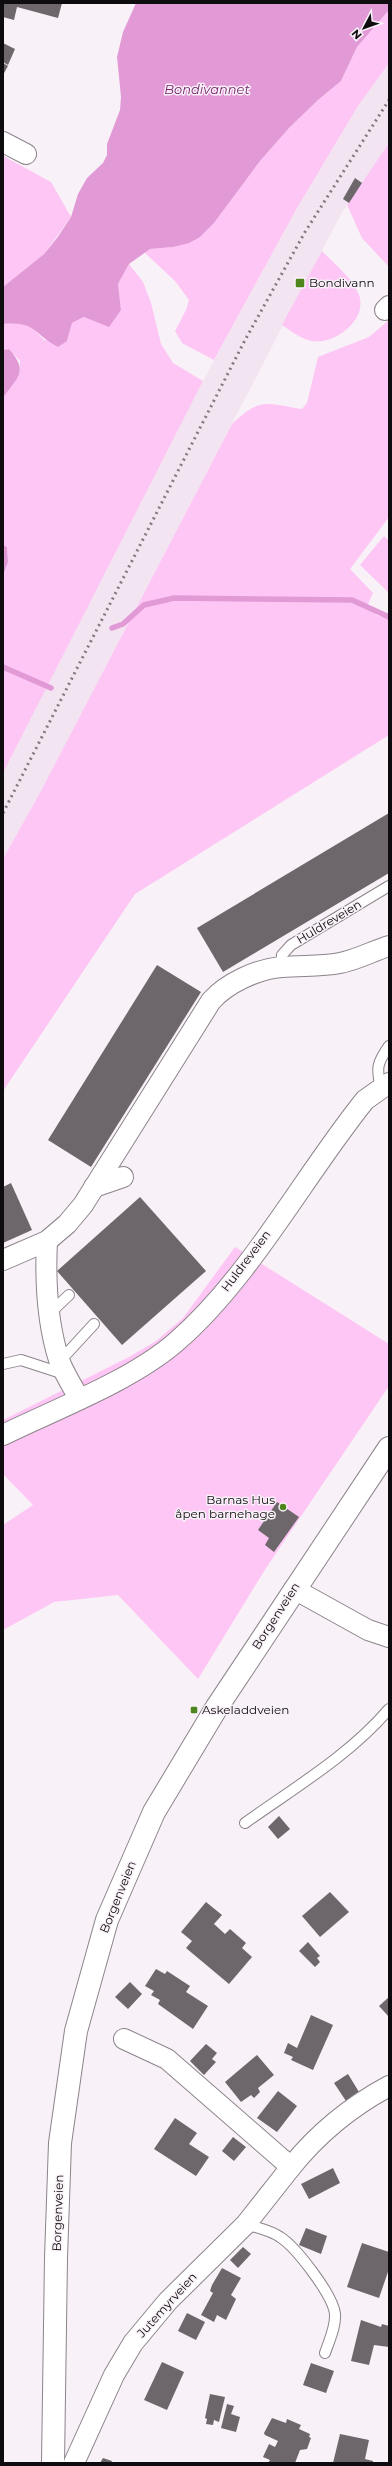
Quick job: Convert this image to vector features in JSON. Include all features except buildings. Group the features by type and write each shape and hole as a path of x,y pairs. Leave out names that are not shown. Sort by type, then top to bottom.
{"street":[{"path":"3,142 26,154"},
{"path":"3,1260 47,1241 67,1224 94,1187 211,1001 219,992 234,983 255,974 281,966 319,966 342,963 389,946"},
{"name":"Huldreveien","path":"3,1434 137,1369 158,1356 198,1321 238,1274 351,1117 365,1100 385,1085"},
{"path":"94,1187 123,1177"},
{"path":"47,1241 45,1276 50,1313 64,1369 79,1398"},
{"name":"Borgenveien","path":"53,2463 56,2258 60,2143 76,2031 105,1928 154,1812 217,1707 389,1448"},
{"path":"294,1589 368,1630 389,1637"},
{"path":"124,2039 167,2059 291,2167"},
{"name":"Jutemyrveien","path":"74,2463 114,2375 133,2343 168,2301 246,2224 314,2139 366,2098 389,2086"}],"lane":[{"name":"Huldreveien","path":"281,966 282,955 291,945 389,886"},
{"name":"Huldreveien","path":"385,1085 377,1072 379,1060 389,1046"},
{"path":"50,1313 69,1295"},
{"path":"3,1364 21,1360 64,1369 94,1324"},
{"path":"245,1823 352,1745 375,1725 389,1709"},
{"path":"246,2224 271,2232 289,2244 328,2294 335,2313 334,2327 325,2353"}],"shaded area":[{"path":"389,10 389,63 358,106 297,208 214,360 182,343 175,331 186,310 189,300 175,281 144,252 150,249 173,247 200,237 214,223 260,161 289,128 318,100 341,81 357,47"},
{"path":"389,63 389,143 341,214 42,789 3,859 3,773 203,381 297,208 358,106"},
{"path":"389,143 389,267 362,238 347,205"},
{"path":"3,156 51,182 71,217 44,254 3,287"},
{"path":"322,251 343,272 356,289 359,295 359,313 354,322 339,335 321,341 312,341 300,337 282,325"},
{"path":"129,264 143,282 151,303 161,344 173,363 203,381 3,773 3,575 8,562 7,547 3,545 3,398 20,372 20,361 9,349 3,350 3,324 16,323 26,325 35,330 44,340 67,341 72,323 85,317 121,310 118,284"},
{"path":"389,320 389,517 350,569 373,593 368,604 376,615 389,619 389,735 135,894 3,1091 3,859 42,789 232,424 250,409 264,404 302,409 307,403 318,357 369,337"},
{"path":"384,536 389,541 389,593 360,565"},
{"path":"235,1247 389,1344 389,1386 266,1568 198,1679 118,1595 54,1602 3,1630 3,1525 33,1505 3,1474 3,1420 129,1357 156,1341 183,1318"}],"water":[{"name":"Bondivannet","path":"136,3 389,3 389,10 357,47 341,81 318,100 289,128 260,161 214,223 200,237 189,243 173,247 150,249 129,264 118,284 121,310 109,327 84,317 72,323 67,341 58,347 34,330 22,324 3,324 3,287 44,254 57,238 71,217 78,194 87,178 103,163 107,155 107,144 120,110 121,97 117,57 123,32"},
{"path":"9,349 19,363 20,369 17,379 3,398 3,350"},
{"path":"3,545 7,547 8,562 3,575"}],"waterway":[{"path":"112,628 123,624 144,605 174,598 352,600 389,617"},
{"path":"3,667 51,688"}],"railway":[{"path":"3,813 245,340 305,232 389,100"}],"place":[{"name":"Bondivann","path":"300,283"},
{"name":"Barnas Hus åpen barnehage","path":"283,1507"},
{"name":"Askeladdveien","path":"194,1710"}]}
